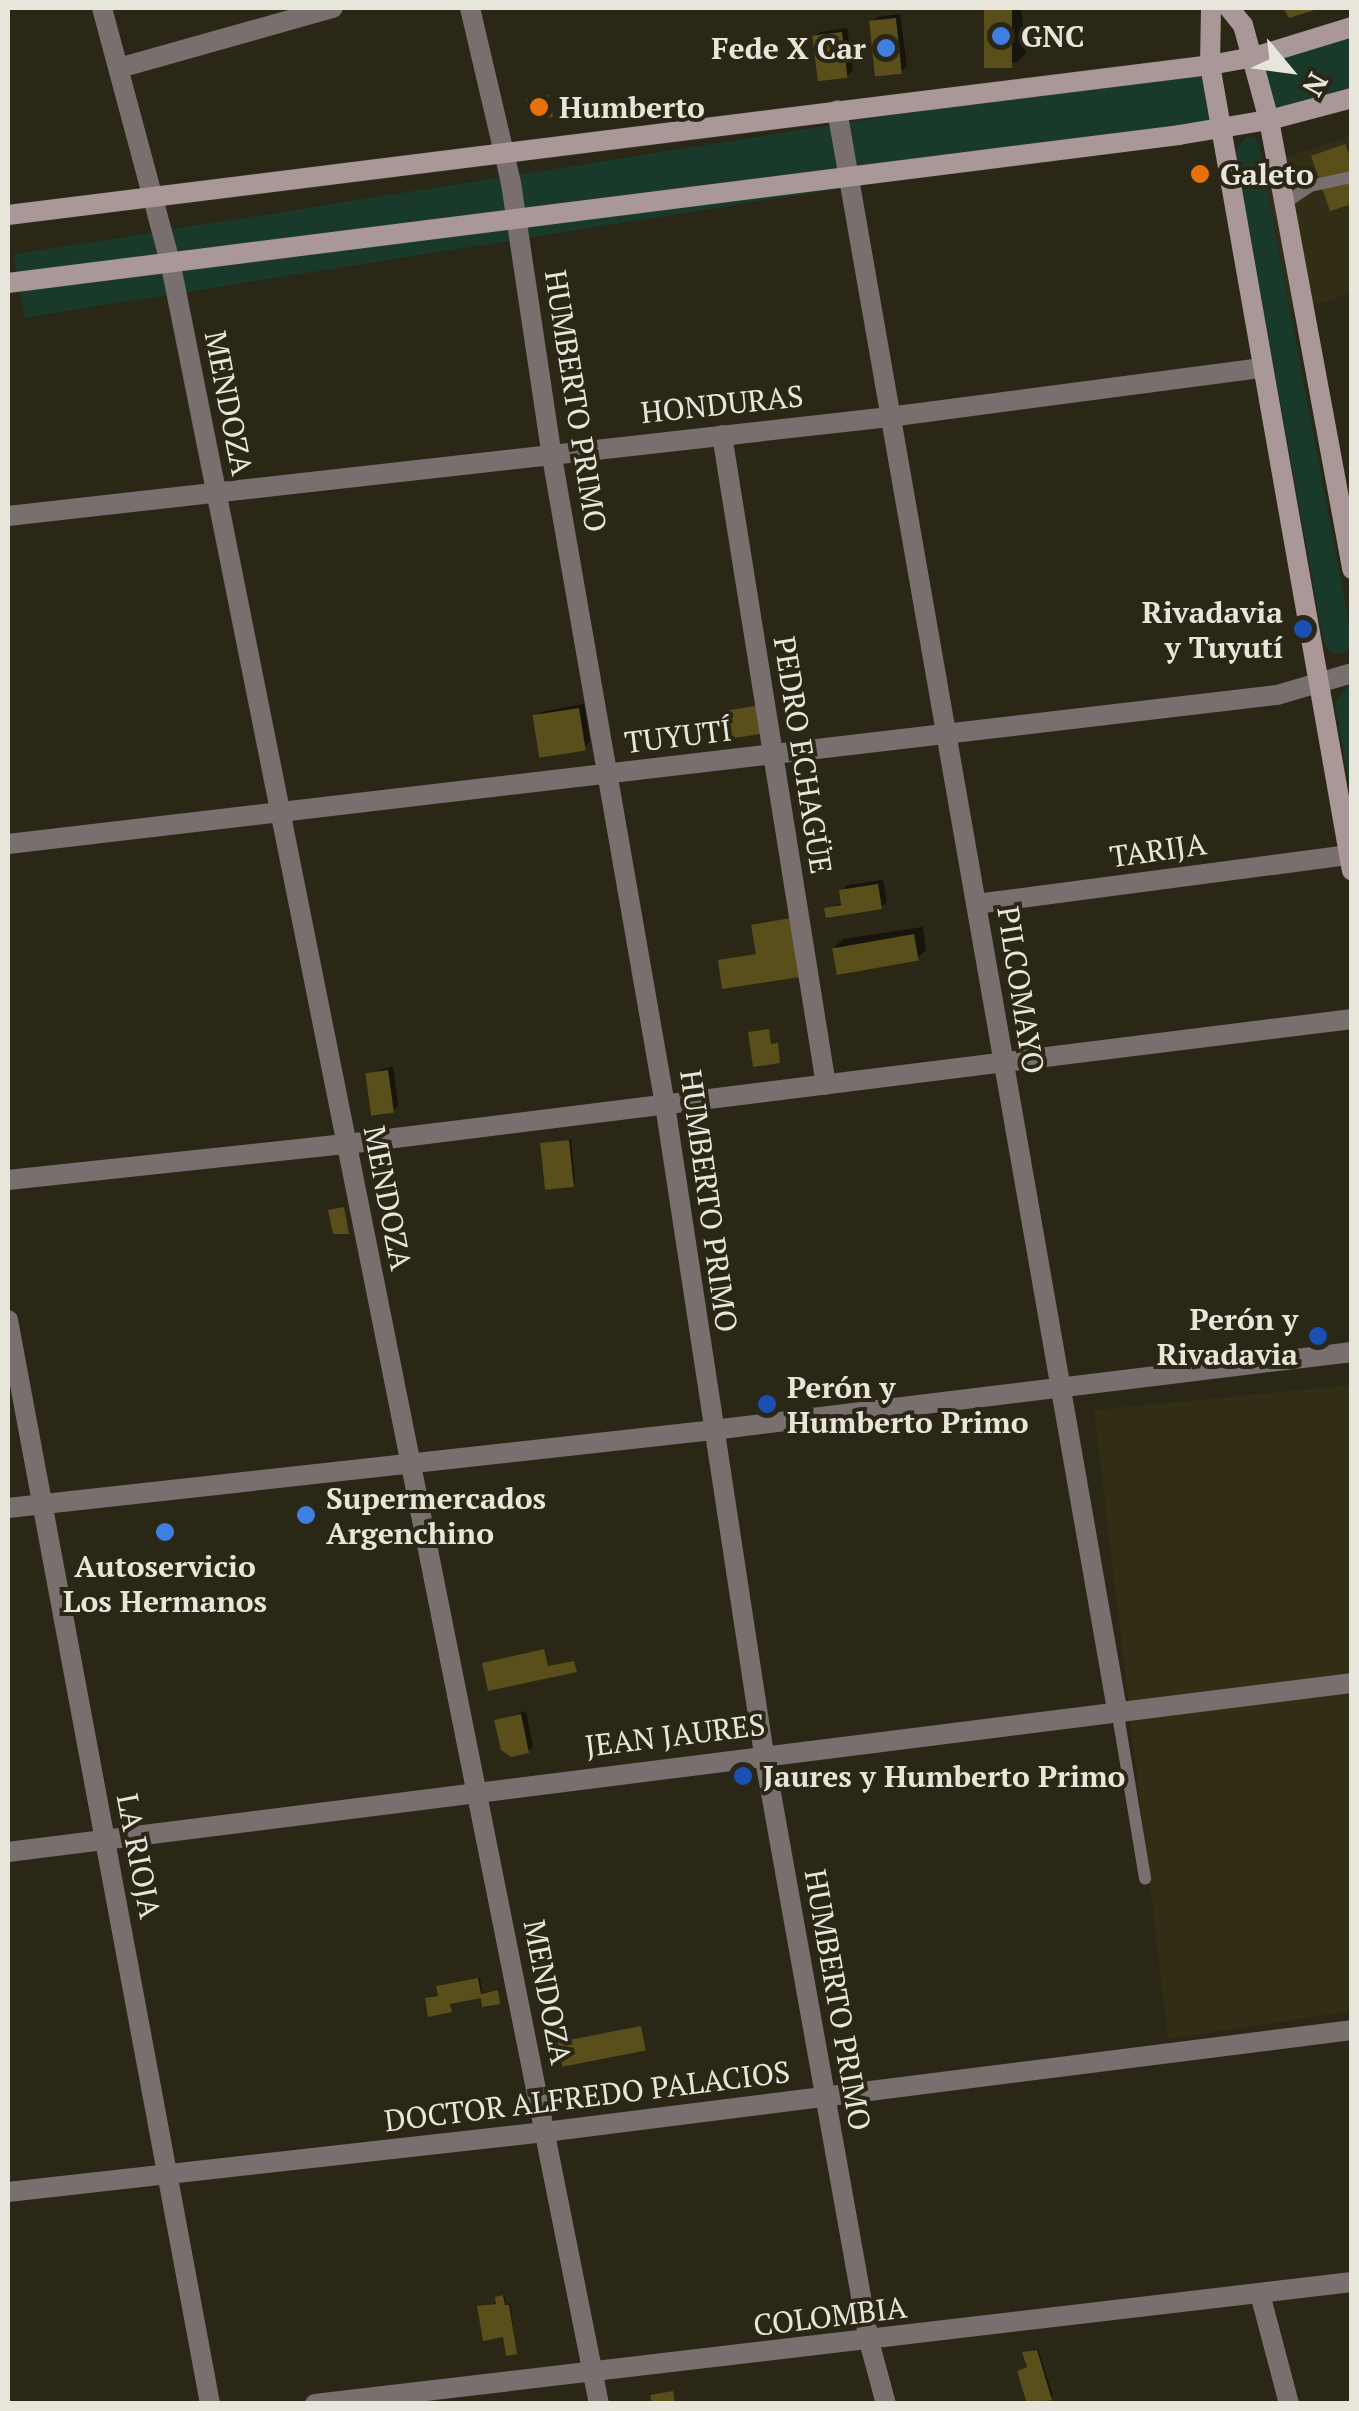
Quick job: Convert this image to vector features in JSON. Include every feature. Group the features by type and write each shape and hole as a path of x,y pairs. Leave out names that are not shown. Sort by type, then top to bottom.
{"main road":[{"path":"1211,8 1210,65 1220,128 1350,863"},
{"path":"1229,8 1243,25 1268,120 1352,568"},
{"path":"8,215 504,150 1210,65 1254,57 1352,27"},
{"path":"8,283 1220,128 1351,99"}],"street":[{"name":"MENDOZA","path":"102,8 170,261 600,2404"},
{"path":"118,68 333,8"},
{"name":"HUMBERTO PRIMO","path":"470,8 516,219 551,452 665,1105 764,1754 824,2098 870,2341 886,2404"},
{"name":"PILCOMAYO","path":"837,110 1117,1709"},
{"name":"HONDURAS","path":"8,516 889,417 1262,368"},
{"name":"PEDRO ECHAGÜE","path":"722,435 826,1085"},
{"name":"TUYUTÍ","path":"8,844 1277,695 1352,673"},
{"name":"TARIJA","path":"976,904 1350,863"},
{"path":"8,1180 347,1144 1352,1019"},
{"name":"LA RIOJA","path":"8,1320 39,1505 106,1840 210,2404"},
{"path":"8,1508 712,1430 1352,1352"},
{"name":"JEAN JAURES","path":"8,1852 1117,1709 1352,1683"},
{"name":"DOCTOR ALFREDO PALACIOS","path":"8,2192 545,2132 1352,2030"},
{"name":"COLOMBIA","path":"315,2404 1352,2282"},
{"path":"1260,2294 1289,2404"}],"lane":[{"path":"1285,204 1310,186 1352,177"},
{"name":"PILCOMAYO","path":"1117,1709 1146,1879"}],"shaded area":[{"path":"1351,135 1351,293 1291,312 1263,165"},
{"path":"1351,1385 1351,2011 1168,2039 1094,1410"}],"green space":[{"path":"1351,27 1351,98 1269,120 1254,57"},
{"path":"1210,65 1220,128 24,318 14,254"},
{"path":"1246,137 1254,137 1259,145 1351,634 1351,646 1341,654 1333,654 1324,643 1235,152"},
{"path":"1348,686 1352,687 1351,795 1335,703"}],"building":[{"name":"GNC","path":"984,8 1012,8 1012,68 984,68"},
{"path":"1283,8 1321,8 1289,18"},
{"name":"Fede X Car","path":"896,18 902,74 875,77 869,21"},
{"path":"842,32 848,78 818,81 812,36"},
{"name":"Humberto","path":"549,95 553,117 537,120 528,115 526,99"},
{"path":"1345,144 1352,162 1352,204 1330,211 1311,156"},
{"path":"761,705 764,726 760,734 729,739 724,711"},
{"path":"579,708 586,750 539,758 533,715"},
{"path":"878,884 882,909 826,918 824,908 841,905 839,890"},
{"path":"791,918 800,977 722,989 718,960 756,954 751,925"},
{"path":"914,934 919,961 837,975 832,948"},
{"path":"769,1029 771,1044 778,1043 780,1063 753,1067 748,1032"},
{"path":"388,1070 394,1113 371,1116 365,1073"},
{"path":"569,1140 574,1187 545,1190 540,1143"},
{"path":"344,1207 349,1234 333,1234 328,1210"},
{"path":"544,1649 548,1666 574,1661 577,1672 488,1691 482,1663"},
{"path":"521,1714 529,1753 511,1757 501,1750 494,1720"},
{"path":"478,1978 481,1994 498,1990 500,2004 482,2007 481,1998 450,2004 452,2012 428,2017 425,1998 438,1996 436,1986"},
{"path":"641,2026 646,2051 562,2067 558,2042"},
{"path":"503,2295 505,2305 509,2305 517,2354 506,2356 503,2337 483,2341 477,2306 496,2304 495,2297"},
{"path":"1037,2350 1052,2400 1027,2404 1017,2371 1027,2367 1022,2352"},
{"path":"673,2391 675,2404 652,2404 650,2395"}],"place":[{"name":"GNC","path":"1001,36"},
{"name":"Fede X Car","path":"886,48"},
{"name":"Humberto","path":"539,107"},
{"name":"Galeto","path":"1200,174"},
{"name":"Rivadavia y Tuyutí","path":"1303,629"},
{"name":"Perón y Rivadavia","path":"1318,1336"},
{"name":"Perón y Humberto Primo","path":"767,1404"},
{"name":"Supermercados Argenchino","path":"306,1515"},
{"name":"Autoservicio Los Hermanos","path":"165,1532"},
{"name":"Jaures y Humberto Primo","path":"743,1776"}]}
